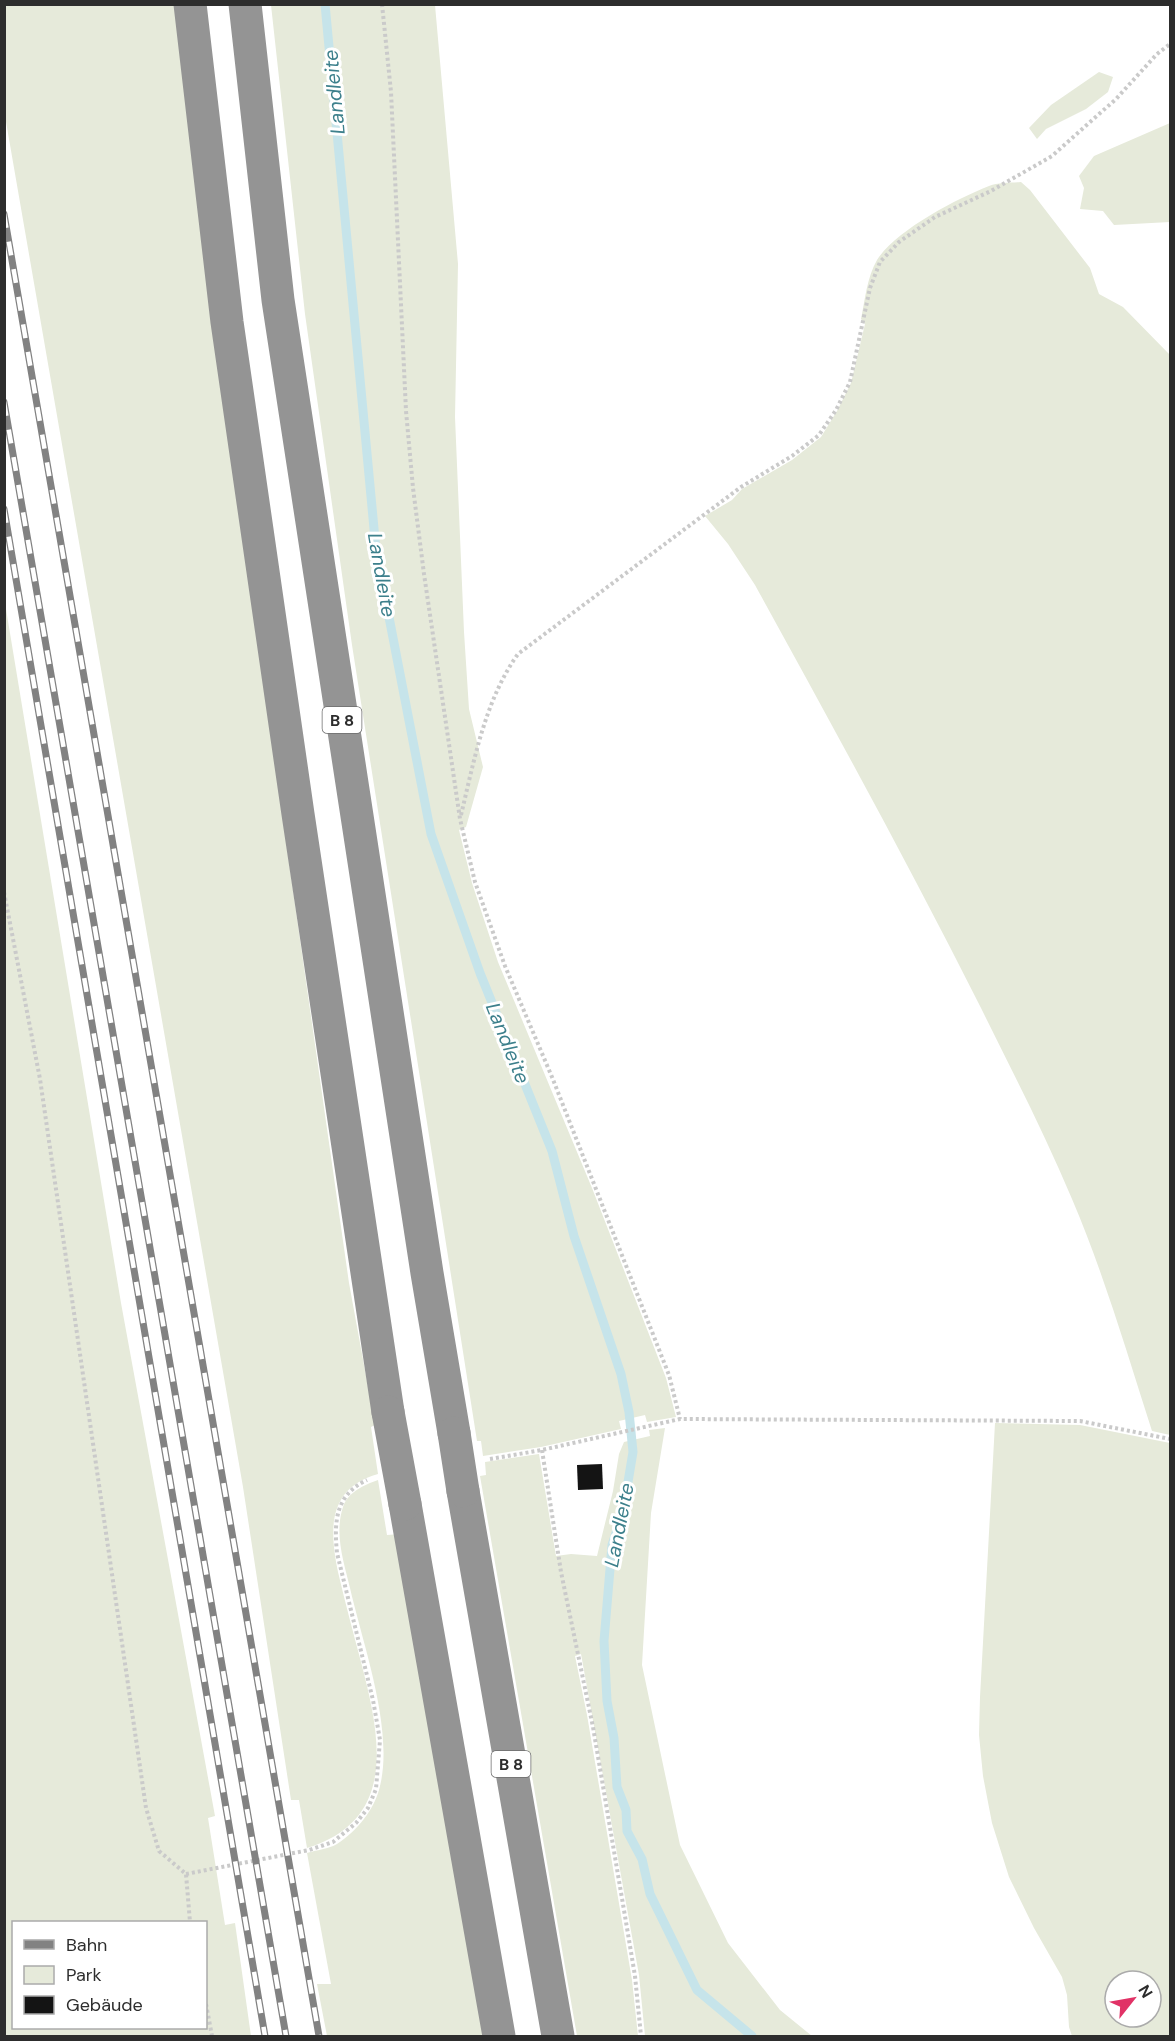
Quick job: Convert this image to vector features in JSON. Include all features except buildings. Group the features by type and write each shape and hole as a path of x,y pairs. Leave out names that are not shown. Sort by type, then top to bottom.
{"highway":[{"path":"190,4 227,322 388,1412 499,2037"},
{"name":"B 8","path":"245,4 278,300 427,1273 558,2037"}],"path":[{"path":"382,4 391,92 406,411 413,488 460,819 475,882 505,966 552,1077 669,1375 681,1419"},
{"path":"460,819 493,700 505,673 518,654 535,639 741,487 792,456 819,435 836,410 850,382 870,288 880,262 899,242 935,217 991,191 1052,156 1116,99 1157,54 1170,44"},
{"path":"4,892 40,1079 146,1808 159,1851 186,1874 190,1921"},
{"path":"496,1458 681,1419 1080,1421 1170,1438"},
{"path":"542,1450 561,1572 593,1727 627,1928 635,1976 641,2037"},
{"path":"186,1874 309,1850 333,1842 356,1824 368,1808 376,1789 380,1740 374,1700 337,1553 335,1530 339,1509 346,1496 370,1478"},
{"path":"207,2010 212,2037"}],"green space":[{"path":"4,5 177,5 282,813 349,1283 375,1425 371,1427 378,1474 362,1480 349,1489 341,1500 336,1512 333,1541 338,1572 374,1718 377,1746 376,1772 370,1796 357,1817 337,1835 307,1848 299,1800 291,1800 243,1487 5,116"},
{"path":"271,5 435,5 458,264 455,417 464,632 469,709 483,767 466,827 459,830 472,883 498,962 592,1188 666,1378 676,1417 647,1422 645,1415 619,1421 621,1429 541,1447 483,1456 481,1441 477,1441 352,645 305,314"},
{"path":"1099,72 1113,77 1108,92 1086,109 1046,129 1037,139 1029,128 1051,105"},
{"path":"1170,123 1170,222 1114,225 1103,211 1080,209 1084,188 1079,176 1094,156"},
{"path":"1021,182 1030,190 1090,268 1099,294 1123,307 1170,355 1170,1435 1152,1431 1115,1314 1084,1227 1051,1151 981,1008 898,848 755,585 728,544 705,516 732,500 742,489 792,460 821,437 851,383 865,324 861,319 869,281 877,260 886,249 912,227 960,199 993,185"},
{"path":"4,597 121,1303 215,1816 208,1818 225,1925 235,1923 251,2036 5,2036"},
{"path":"995,1423 1080,1425 1170,1443 1170,2036 1072,2036 1069,2027 1067,1995 1062,1977 1009,1877 992,1823 983,1776 979,1735"},
{"path":"665,1428 651,1513 642,1665 680,1845 728,1943 780,2010 812,2036 645,2036 639,1975 581,1654 575,1656 632,1980 638,2036 577,2036 480,1476 486,1475 485,1462 539,1454 556,1556 571,1554 597,1556 613,1491 619,1454 624,1442 650,1436 649,1430"},
{"path":"378,1480 387,1535 401,1534 491,2036 327,2036 317,1984 331,1984 307,1853 334,1846 351,1833 374,1803 380,1786 383,1739 380,1713 343,1558 339,1527 343,1507 349,1497 362,1487"}],"waterway":[{"name":"Landleite","path":"325,4 376,550 431,834 480,973 552,1151 574,1236 621,1374 629,1412 633,1452 623,1512 612,1545 604,1641 607,1701 614,1738 617,1787 626,1810 627,1831 642,1859 650,1894 697,1990 752,2036"}],"railway":[{"path":"4,214 319,2036"},
{"path":"4,402 286,2036"},
{"path":"4,509 265,2036"}]}
